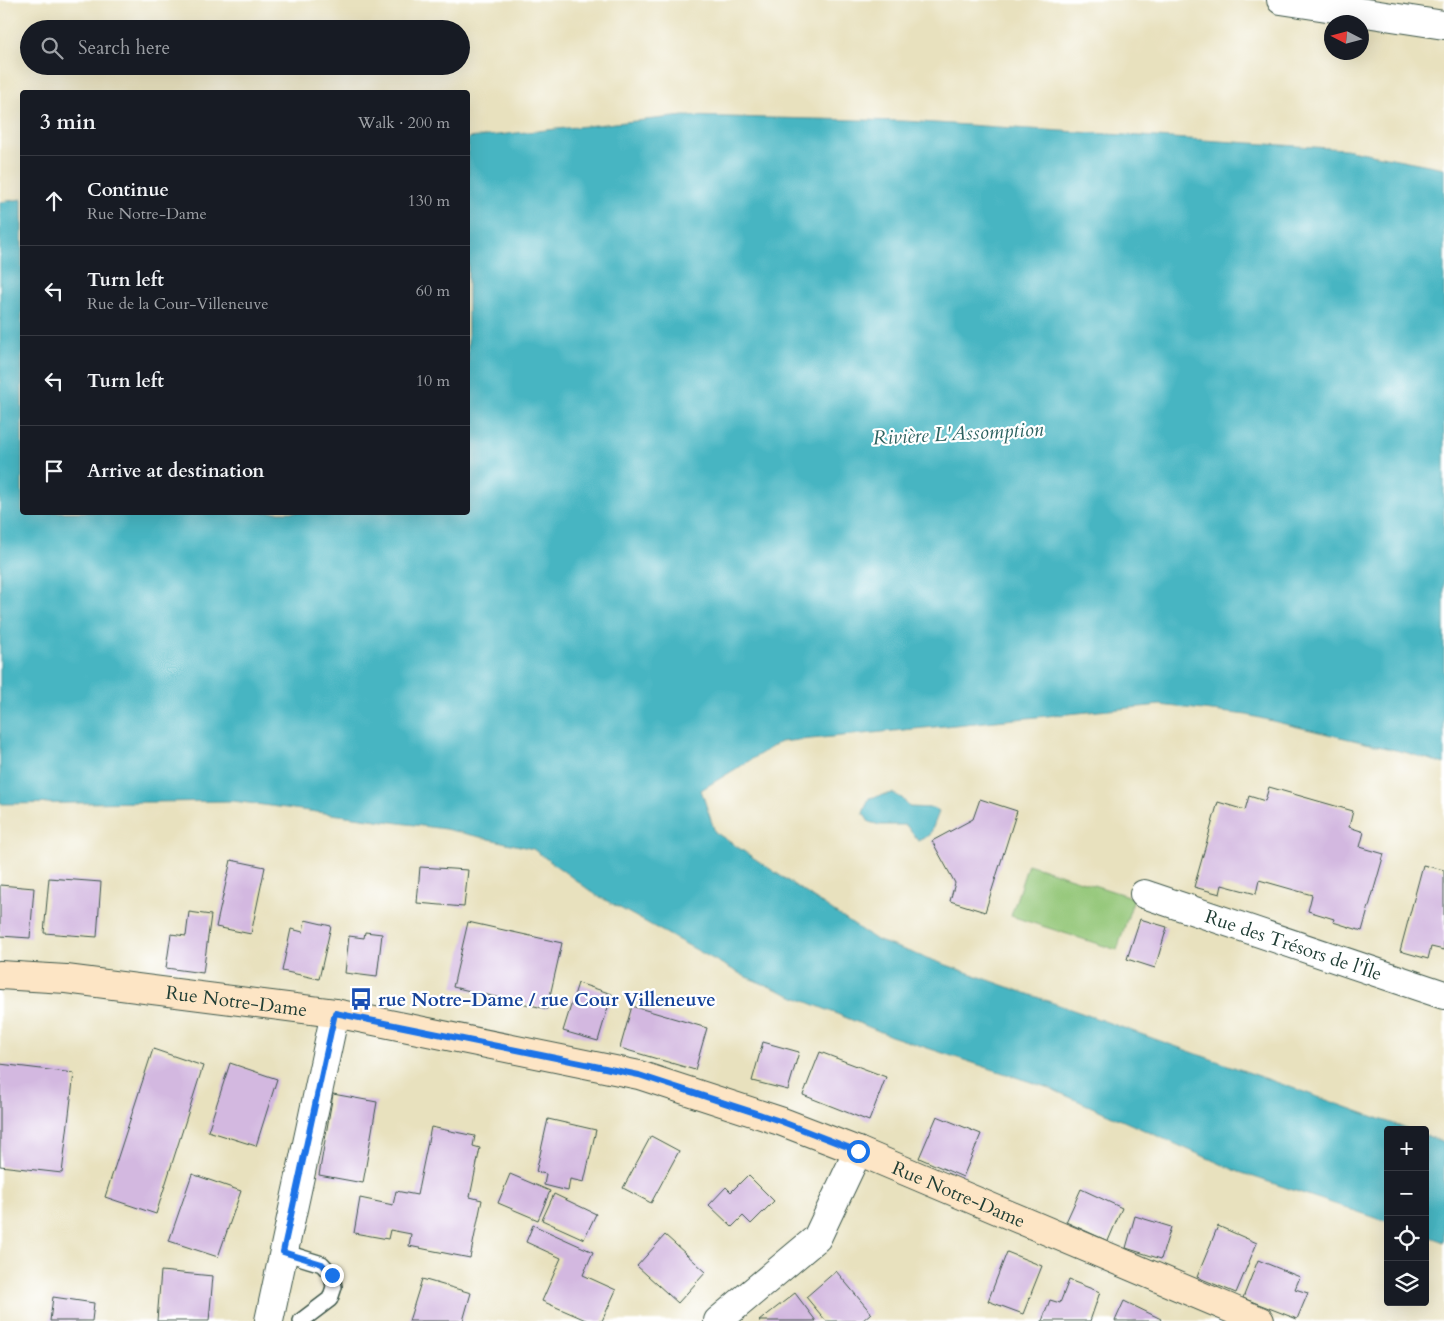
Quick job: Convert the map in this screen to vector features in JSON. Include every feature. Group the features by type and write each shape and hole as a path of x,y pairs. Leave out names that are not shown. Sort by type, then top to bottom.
{"main road":[{"name":"Rue Notre-Dame","path":"0,975 66,979 335,1013 639,1075 780,1121 858,1151 1260,1321"}],"street":[{"path":"1281,0 1444,25"},
{"name":"Rue des Trésors de l'Île","path":"1144,894 1444,995"},
{"path":"269,1321 335,1013"},
{"path":"718,1321 817,1238 858,1151"}],"lane":[{"path":"283,1252 322,1264 332,1275 334,1287 330,1299 301,1321"}],"green space":[{"path":"1028,864 1134,898 1117,950 1011,916"}],"water":[{"name":"Rivière L'Assomption","path":"684,116 904,121 1345,149 1444,168 1444,764 1408,753 1247,715 1160,705 780,742 701,790 715,832 876,940 1400,1126 1384,1126 1384,1221 1239,1172 1049,1088 891,1036 746,977 596,895 533,849 445,829 233,801 0,804 0,202 20,199 20,515 470,515 470,138"},
{"path":"892,793 902,798 909,807 933,808 939,812 930,835 918,841 906,825 880,825 869,822 863,813 869,798"},
{"path":"1429,1136 1444,1142 1444,1242 1429,1236"}],"building":[{"path":"1269,787 1353,811 1349,827 1364,832 1360,847 1384,854 1362,931 1333,922 1334,919 1308,911 1312,895 1259,880 1256,894 1222,885 1220,894 1194,887 1218,802 1245,810 1249,796 1265,801"},
{"path":"980,799 1017,811 985,912 950,901 955,883 932,841 973,819"},
{"path":"231,860 265,867 251,934 216,927"},
{"path":"1423,865 1444,870 1444,950 1431,947 1428,959 1400,951"},
{"path":"420,867 468,870 464,907 417,903"},
{"path":"49,878 101,882 97,937 44,933"},
{"path":"0,885 34,888 30,938 0,936"},
{"path":"189,912 211,915 203,973 166,968 171,934 186,936"},
{"path":"1140,919 1167,927 1155,968 1127,959"},
{"path":"305,920 331,926 319,979 282,971 291,929 303,932"},
{"path":"468,922 562,943 547,1009 453,987"},
{"path":"365,932 382,934 377,977 345,973 349,936 364,938"},
{"path":"578,983 612,994 598,1041 563,1031"},
{"path":"632,1006 707,1028 695,1070 620,1048"},
{"path":"763,1042 799,1052 788,1090 752,1081"},
{"path":"153,1049 203,1066 156,1214 105,1197"},
{"path":"820,1052 886,1077 869,1121 803,1095"},
{"path":"230,1063 277,1079 256,1146 208,1131"},
{"path":"0,1064 74,1073 62,1173 0,1166"},
{"path":"333,1094 377,1102 363,1183 319,1175"},
{"path":"937,1116 981,1134 963,1177 919,1158"},
{"path":"548,1119 596,1130 584,1182 570,1179 568,1191 544,1185 546,1174 536,1172"},
{"path":"431,1127 475,1136 473,1146 480,1148 470,1197 482,1200 470,1258 409,1246 411,1234 390,1230 388,1239 354,1233 360,1198 393,1205 396,1191 417,1195"},
{"path":"651,1136 679,1151 651,1203 623,1188"},
{"path":"192,1174 241,1191 218,1257 169,1241"},
{"path":"510,1174 550,1191 538,1220 498,1203"},
{"path":"748,1175 774,1201 751,1224 743,1216 732,1227 709,1205 726,1187 731,1192"},
{"path":"1081,1189 1122,1208 1108,1241 1066,1222"},
{"path":"554,1194 596,1214 584,1239 542,1220"},
{"path":"1135,1216 1171,1227 1161,1259 1126,1248"},
{"path":"533,1225 593,1252 583,1275 616,1290 602,1321 588,1321 542,1301 561,1258 526,1242"},
{"path":"1218,1226 1257,1243 1236,1293 1197,1277"},
{"path":"665,1235 706,1272 678,1303 637,1266"},
{"path":"1007,1252 1042,1266 1023,1314 988,1301"},
{"path":"1258,1260 1300,1277 1295,1289 1308,1293 1297,1319 1243,1298"},
{"path":"161,1271 213,1276 209,1321 157,1321"},
{"path":"836,1271 871,1313 862,1321 826,1321 806,1297"},
{"path":"422,1279 471,1293 463,1321 409,1321"},
{"path":"1069,1280 1100,1292 1090,1321 1042,1321 1050,1300 1060,1303"},
{"path":"795,1293 816,1321 759,1321"},
{"path":"53,1297 94,1303 92,1321 50,1321"},
{"path":"1124,1301 1161,1319 1160,1321 1115,1321"}],"place":[{"name":"rue Notre-Dame / rue Cour Villeneuve","path":"361,999"}],"route":[{"path":"332,1275 322,1264 283,1252 335,1013 639,1075 780,1121 858,1151"}]}
